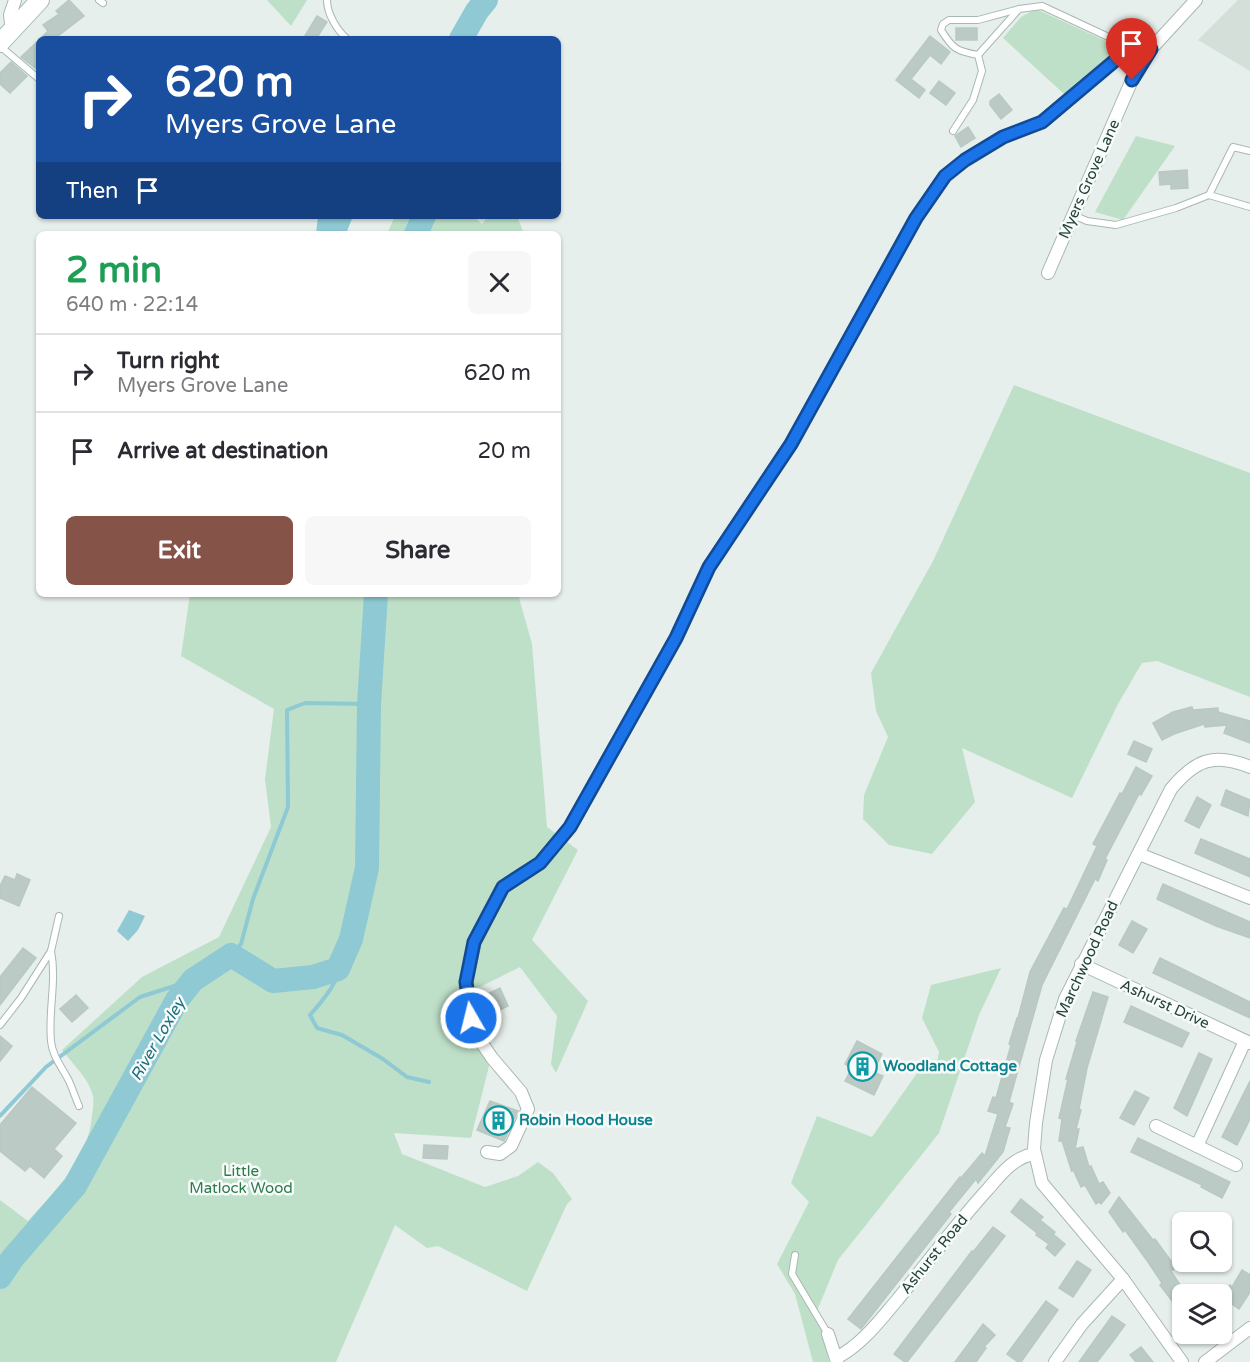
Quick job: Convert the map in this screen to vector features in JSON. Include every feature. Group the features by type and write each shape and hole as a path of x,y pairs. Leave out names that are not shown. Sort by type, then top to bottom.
{"main road":[{"path":"4,40 40,0"}],"street":[{"path":"4,40 15,0"},
{"name":"Myers Grove Lane","path":"1048,273 1132,80 1151,49 1196,0"},
{"path":"487,1152 500,1154 511,1146 528,1109 520,1092 492,1058 475,1032 466,982 474,942 503,887 540,863 570,827 676,638 709,567 791,444 916,218 945,176 965,160 1003,137 1042,122 1131,47 1151,49"},
{"name":"Marchwood Road","path":"1182,1362 1123,1279 1042,1183 1034,1154 1036,1123 1046,1060 1065,999 1171,789 1193,767 1205,761 1222,759 1236,761 1250,767"},
{"path":"1139,854 1250,898"},
{"name":"Ashurst Drive","path":"1081,964 1247,1042"},
{"path":"1197,1146 1247,1042"},
{"path":"1156,1126 1236,1165"},
{"name":"Ashurst Road","path":"837,1360 850,1351 877,1324 973,1206 1005,1171 1022,1156 1034,1154"},
{"path":"1055,1362 1082,1324 1123,1279"},
{"path":"1205,1362 1250,1328"},
{"path":"828,1335 837,1360"}],"lane":[{"path":"327,0 331,17 344,36"},
{"path":"978,55 961,52 952,47 941,30 943,24 949,20 978,20 1019,9 1042,6 1131,47"},
{"path":"978,55 1019,9"},
{"path":"4,40 36,76"},
{"path":"953,131 973,100 982,71 978,55"},
{"path":"1209,195 1233,147 1250,151"},
{"path":"1072,215 1087,221 1116,225 1176,208 1209,195 1250,207"},
{"path":"59,916 51,951 54,982 50,1012 51,1042 79,1106"},
{"path":"0,1025 21,998 51,951"},
{"path":"795,1256 792,1274 828,1335"}],"shaded area":[{"path":"1238,0 1250,0 1250,71 1198,40"}],"green space":[{"path":"267,0 307,0 291,26"},
{"path":"1036,9 1119,47 1064,94 1003,38 1021,17"},
{"path":"1136,136 1175,146 1123,220 1095,212"},
{"path":"394,219 476,219 482,224 486,219 518,219 523,231 388,231"},
{"path":"1014,385 1250,473 1250,697 1157,661 1142,663 1118,704 1072,798 962,748 975,802 932,854 889,845 863,819 864,795 888,737 876,711 871,673 933,561"},
{"name":"Little Matlock Wood","path":"190,597 519,597 532,644 547,827 578,850 532,940 588,1001 556,1073 551,1064 557,1016 520,967 460,997 467,1036 490,1062 471,1138 394,1133 402,1154 485,1187 518,1176 538,1162 553,1173 572,1199 567,1204 527,1291 438,1246 427,1248 395,1225 336,1362 0,1362 0,1200 28,1221 78,1160 89,1131 93,1103 91,1090 62,1050 142,977 219,937 271,827 265,779 274,709 181,656"},
{"path":"1001,968 979,1015 939,1133 838,1260 817,1311 829,1362 813,1362 795,1294 777,1264 809,1202 791,1183 817,1116 872,1137 922,1066 936,1067 939,1052 922,1018 931,985"}],"water":[{"path":"318,219 352,219 347,231 316,231"},
{"path":"129,910 145,916 138,930 128,941 117,931"}],"building":[{"path":"69,0 84,16 58,36 43,36 48,31 43,25 59,14 56,11"},
{"path":"317,16 327,22 318,36 305,36"},
{"path":"956,28 977,28 977,40 956,40"},
{"path":"930,36 950,52 941,64 930,55 911,79 925,90 919,98 896,80"},
{"path":"36,43 35,68 21,57"},
{"path":"11,62 27,76 10,93 0,84 0,73"},
{"path":"939,81 955,93 946,105 930,93"},
{"path":"999,94 1012,110 1001,119 990,105 990,101"},
{"path":"968,127 975,138 961,147 955,136"},
{"path":"1187,170 1188,188 1171,189 1171,184 1160,185 1159,172"},
{"path":"1192,707 1193,710 1218,708 1218,712 1250,721 1247,724 1250,725 1250,743 1224,733 1227,725 1205,727 1204,724 1162,740 1153,723 1173,712"},
{"path":"1134,741 1152,749 1146,762 1128,754"},
{"path":"1136,767 1152,776 1141,795 1139,794 1105,859 1107,860 1098,881 1095,879 1042,985 1009,1102 1013,1104 1005,1127 1010,1128 1003,1152 978,1183 976,1179 949,1212 951,1214 861,1329 848,1319 960,1177 982,1153 985,1156 998,1114 988,1111 993,1097 996,1098 1030,972 1064,908 1067,909 1097,846 1093,844"},
{"path":"1226,790 1250,800 1248,816 1221,805"},
{"path":"1197,797 1211,805 1199,828 1185,821"},
{"path":"1201,839 1250,859 1250,877 1195,853"},
{"path":"17,874 30,880 19,906 0,898 0,886 5,876 15,880"},
{"path":"1163,884 1250,922 1250,938 1216,926 1157,899"},
{"path":"1132,921 1147,929 1133,953 1119,945"},
{"path":"23,948 36,958 0,1005 0,977"},
{"path":"1160,958 1250,1002 1250,1018 1153,973"},
{"path":"500,988 508,1006 490,1015 481,997"},
{"path":"1093,992 1108,997 1087,1068 1076,1129 1079,1129 1075,1149 1083,1147 1089,1167 1091,1166 1099,1184 1103,1182 1110,1193 1101,1204 1099,1202 1096,1204 1085,1185 1081,1187 1072,1167 1072,1172 1062,1141 1059,1141 1062,1119 1059,1118 1068,1079 1066,1079"},
{"path":"76,995 88,1008 72,1022 60,1009"},
{"path":"1131,1006 1189,1033 1182,1047 1124,1022"},
{"path":"0,1036 12,1046 0,1061"},
{"name":"Woodland Cottage","path":"857,1041 882,1054 873,1072 883,1076 874,1095 845,1081 852,1068 845,1064"},
{"path":"1199,1053 1212,1059 1187,1116 1174,1108"},
{"path":"1250,1081 1250,1119 1237,1145 1222,1137"},
{"path":"32,1087 76,1123 54,1149 62,1156 44,1178 30,1166 25,1171 0,1151 0,1125"},
{"path":"1135,1091 1149,1098 1134,1125 1120,1118"},
{"name":"Robin Hood House","path":"490,1101 518,1111 504,1141 477,1130"},
{"path":"1138,1138 1230,1182 1222,1198 1201,1187 1202,1185 1131,1152"},
{"path":"424,1145 448,1146 447,1159 423,1158"},
{"path":"1119,1197 1172,1262 1171,1271 1179,1284 1172,1284 1172,1301 1160,1285 1162,1283 1148,1262 1109,1212"},
{"path":"1021,1199 1043,1217 1040,1220 1065,1244 1055,1256 1046,1248 1049,1244 1011,1212"},
{"path":"993,1227 1005,1236 905,1362 894,1354 972,1251"},
{"path":"1077,1261 1091,1270 1073,1297 1059,1288"},
{"path":"1242,1270 1250,1275 1250,1292 1239,1309 1232,1304 1232,1287"},
{"path":"1046,1301 1058,1310 1021,1362 1018,1362 1007,1354"},
{"path":"1112,1316 1125,1325 1097,1362 1079,1362"},
{"path":"983,1324 995,1335 984,1347 986,1348 976,1362 955,1362"},
{"path":"1141,1347 1153,1362 1136,1362 1130,1355"}],"waterway":[{"name":"River Loxley","path":"463,36 486,0"},
{"name":"River Loxley","path":"417,231 423,219"},
{"name":"River Loxley","path":"0,1277 12,1259 75,1186 177,1000 193,980 231,955 273,981 313,977 338,969 351,939 367,868 369,704 376,597"},
{"path":"231,955 241,944 253,899 288,807 287,710 305,703 369,704"},
{"path":"338,969 332,987 310,1015 317,1028 342,1035 383,1059 407,1077 429,1082"},
{"path":"0,1116 46,1067 140,997 193,980"}],"place":[{"name":"Woodland Cottage","path":"862,1066"},
{"name":"Robin Hood House","path":"498,1120"}],"route":[{"path":"471,1018 466,982 474,942 503,887 540,863 570,827 676,638 709,567 791,444 916,218 945,176 965,160 1003,137 1042,122 1131,47 1151,49 1132,80"}]}
